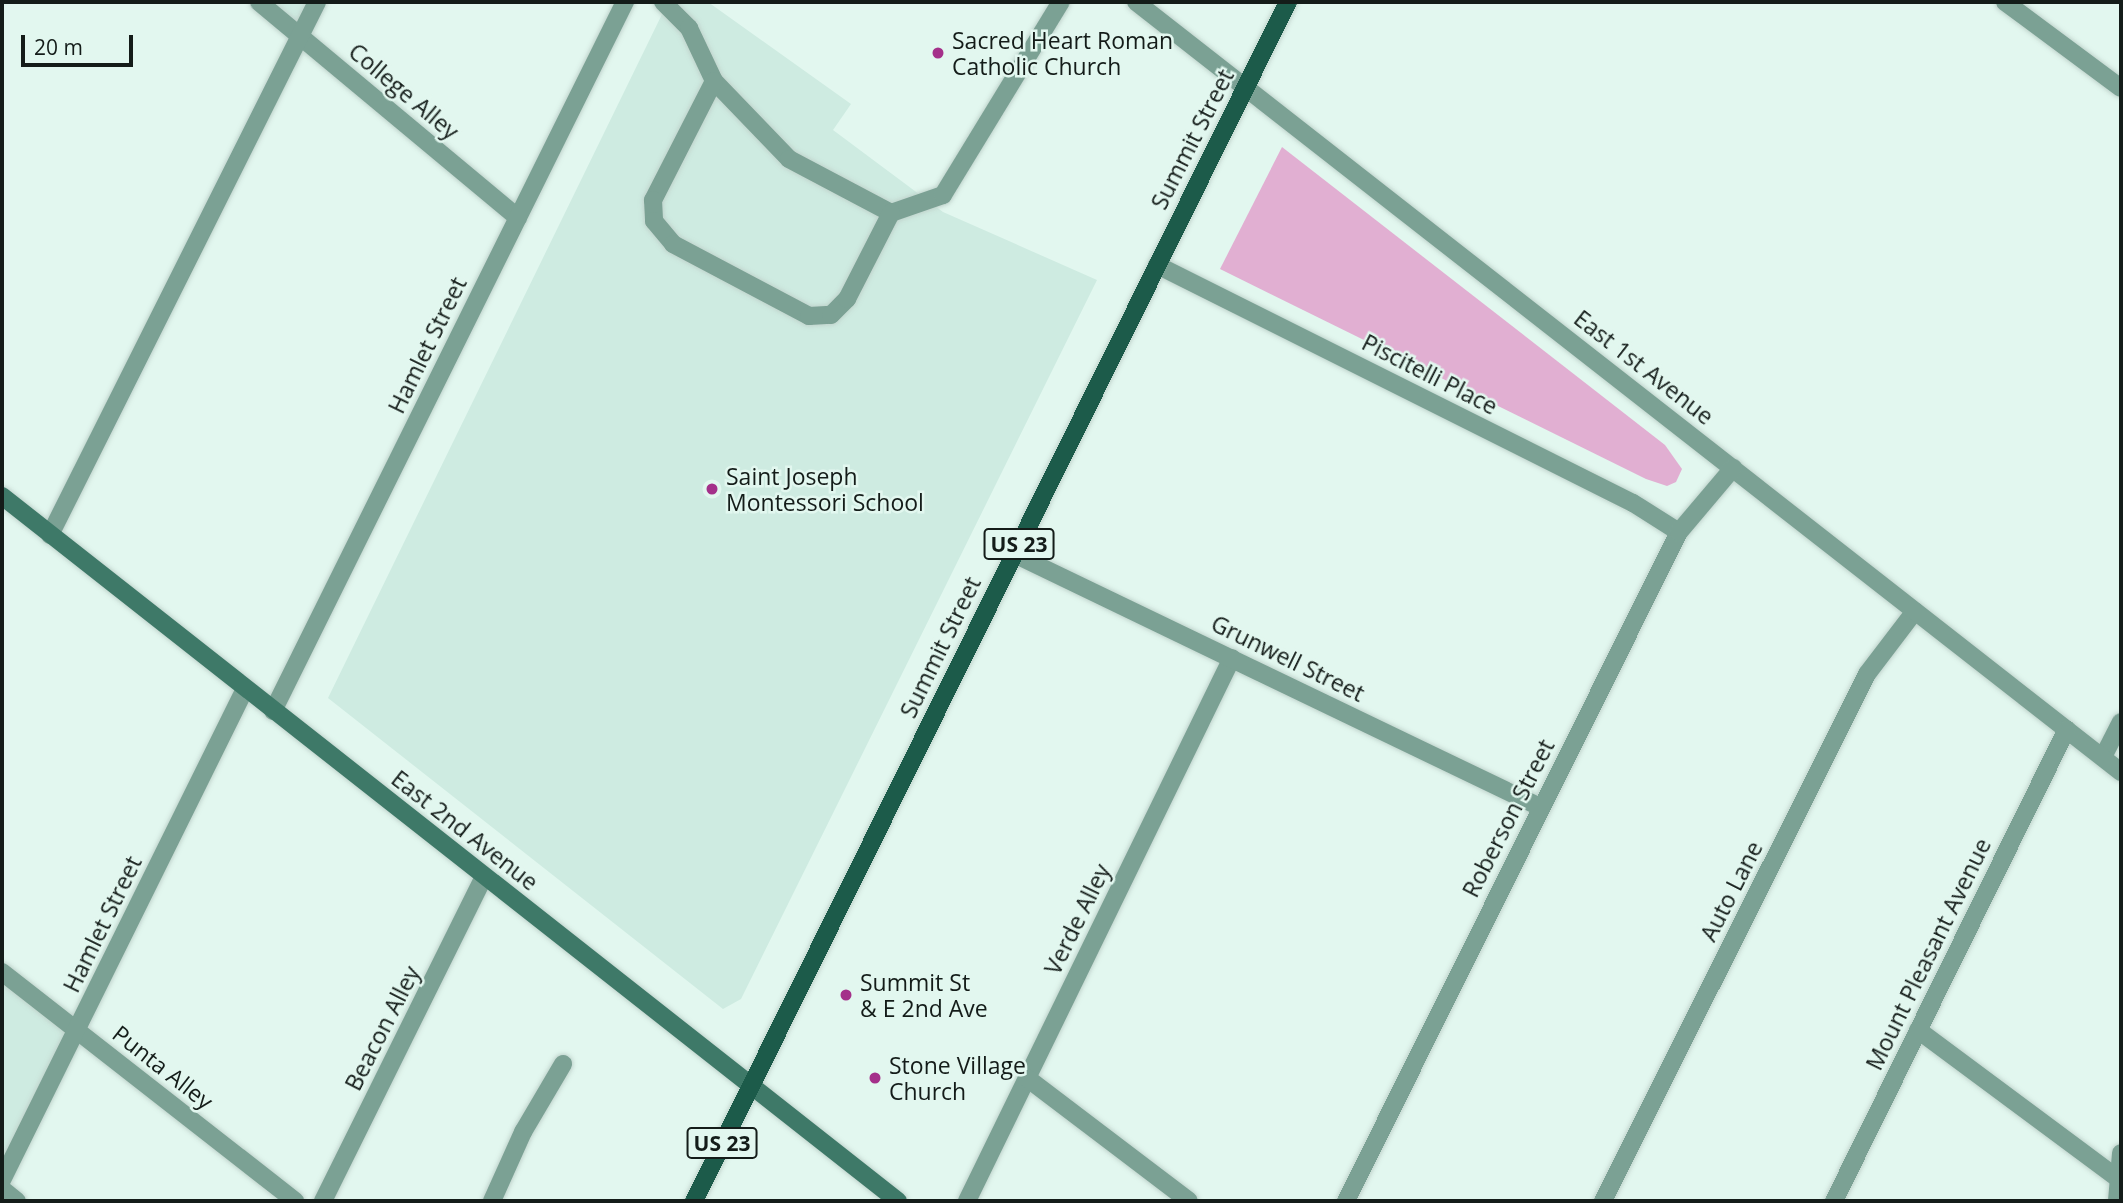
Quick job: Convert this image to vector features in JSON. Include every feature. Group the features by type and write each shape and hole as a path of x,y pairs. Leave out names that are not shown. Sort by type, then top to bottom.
{"main road":[{"name":"Summit Street","path":"694,1201 1287,2"}],"street":[{"name":"College Alley","path":"258,2 518,218"},
{"path":"50,535 317,2"},
{"name":"Hamlet Street","path":"273,711 625,2"},
{"path":"663,2 689,28 714,81 789,159 891,213"},
{"path":"714,81 653,200 654,221 673,244 809,316 831,314 847,299 891,213 943,195 1061,2"},
{"name":"East 1st Avenue","path":"1136,2 2121,772"},
{"path":"2005,2 2121,88"},
{"name":"Piscitelli Place","path":"1157,265 1633,503 1679,533"},
{"name":"Roberson Street","path":"1346,1201 1540,807 1679,533 1733,468"},
{"name":"East 2nd Avenue","path":"2,496 898,1201"},
{"name":"Grunwell Street","path":"1014,554 1540,807"},
{"name":"Auto Lane","path":"1603,1201 1867,674 1915,611"},
{"name":"Verde Alley","path":"967,1201 1232,658"},
{"name":"Hamlet Street","path":"2,1180 245,689"},
{"path":"2103,757 2121,722"},
{"name":"Mount Pleasant Avenue","path":"1834,1201 2067,729"},
{"name":"Beacon Alley","path":"323,1201 484,877"},
{"name":"Punta Alley","path":"2,972 295,1201"},
{"path":"1918,1030 2117,1178"},
{"path":"492,1201 523,1132 563,1064"},
{"path":"1027,1078 1189,1201"},
{"path":"2117,1201 2121,1153"},
{"path":"2,1189 18,1201"}],"shaded area":[{"path":"261,2 323,2 305,39"},
{"name":"Saint Joseph Montessori School","path":"668,2 708,2 851,104 833,130 943,212 1097,280 741,999 723,1009 328,698"},
{"path":"1282,147 1665,445 1682,469 1676,482 1667,486 1646,479 1220,269"},
{"path":"2,975 75,1033 2,1178"}],"place":[{"name":"Sacred Heart Roman Catholic Church","path":"938,53"},
{"name":"Saint Joseph Montessori School","path":"712,489"},
{"name":"Summit St & E 2nd Ave","path":"846,995"},
{"name":"Stone Village Church","path":"875,1078"}]}
